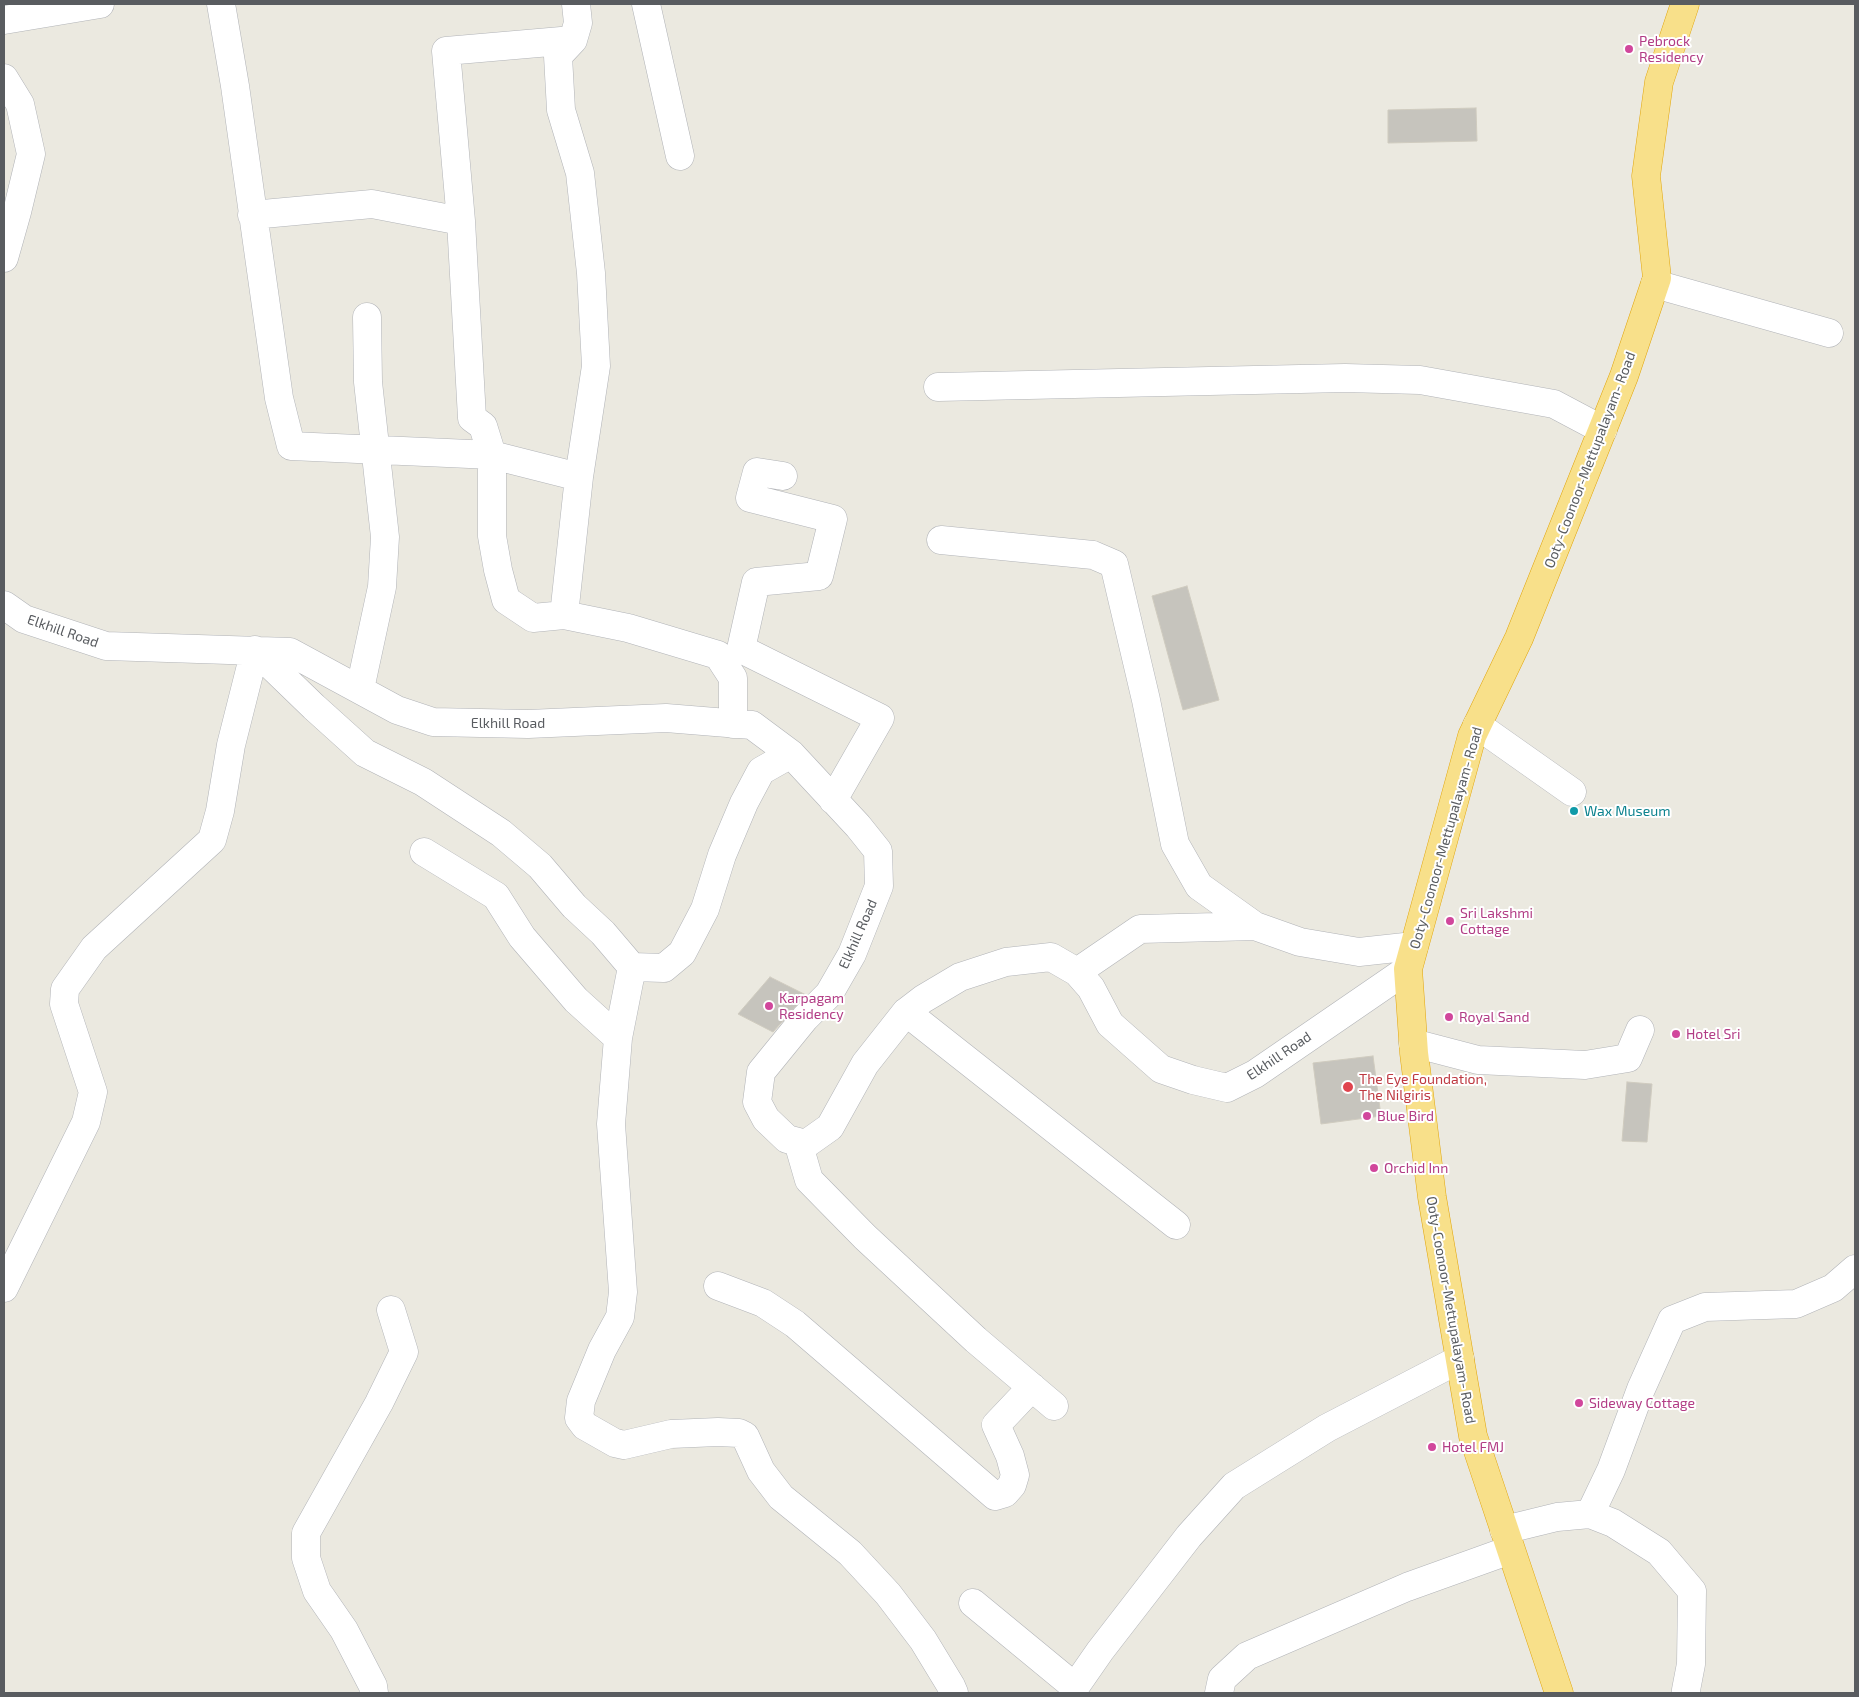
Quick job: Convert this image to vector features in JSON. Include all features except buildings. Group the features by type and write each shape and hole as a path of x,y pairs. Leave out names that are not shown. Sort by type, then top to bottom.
{"highway":[{"name":"Ooty-Coonoor-Mettupalayam- Road","path":"1558,1693 1472,1436 1432,1197 1413,1043 1411,958 1477,726 1519,638 1603,430 1624,376 1657,278 1646,176 1660,82 1685,4"}],"street":[{"path":"4,20 100,4"},
{"path":"221,4 235,86 279,398 291,446 492,455 579,477"},
{"path":"564,615 579,477 596,366 590,273 580,173 560,110 558,56 573,40 578,23 576,4"},
{"path":"646,4 680,156"},
{"path":"573,40 446,51 461,221 472,418 483,426 492,455 492,536 498,570 506,600 533,618 564,615 628,628 718,655 733,678 733,724"},
{"path":"4,78 20,104 31,154 4,258"},
{"path":"252,215 372,204 461,221"},
{"path":"1655,284 1829,334"},
{"path":"360,689 382,587 385,537 368,382 367,317"},
{"path":"938,387 1345,378 1420,380 1554,404 1603,430"},
{"path":"783,476 757,472 750,498 833,519 819,576 756,582 741,649 880,718 833,800"},
{"path":"941,540 1093,555 1114,564 1146,700 1176,844 1199,886 1255,926 1300,942 1411,958"},
{"name":"Elkhill Road","path":"4,604 24,619 106,646 290,652 397,710 433,722 528,724 666,718 752,725 791,754 858,826 878,851 878,886 852,954 828,994 761,1072 757,1102 766,1119 787,1139 798,1142 806,1144 830,1127 865,1064 906,1012 923,999 960,977 1006,962 1051,957 1077,972 1091,988 1110,1024 1161,1070 1227,1088 1255,1074 1411,958"},
{"path":"4,1288 86,1122 93,1092 64,1004 65,989 94,948 212,840 220,811 231,745 255,650 365,753 423,782 501,833 540,866 574,906 603,933 632,967 664,968 682,953 705,908 722,855 744,802 761,771 791,754"},
{"path":"1477,726 1572,792"},
{"path":"424,852 496,896 522,937 576,1000 618,1038"},
{"path":"1077,972 1140,930 1255,926"},
{"path":"632,967 618,1038 610,1124 623,1292 620,1317 602,1350 581,1401 579,1418 585,1426 615,1443 624,1445 671,1434 718,1432 739,1433 745,1436 761,1471 781,1497 850,1553 888,1594 923,1640 954,1693"},
{"path":"906,1012 1176,1225"},
{"path":"1413,1043 1478,1060 1585,1065 1628,1058 1640,1030"},
{"path":"798,1142 809,1180 865,1237 969,1334 1054,1406"},
{"path":"1590,1514 1611,1470 1641,1389 1672,1320 1706,1307 1796,1304 1833,1288 1855,1269"},
{"path":"718,1286 763,1303 795,1324 996,1496 1005,1493 1012,1485 1015,1474 1010,1456 996,1425 1032,1387"},
{"path":"374,1693 373,1686 344,1630 317,1591 306,1558 306,1533 379,1403 404,1352 391,1310"},
{"path":"973,1603 1075,1687 1100,1651 1189,1536 1234,1486 1327,1428 1460,1359"},
{"path":"1219,1693 1222,1679 1248,1656 1407,1588 1558,1517 1590,1514 1613,1523 1659,1552 1692,1591 1691,1664 1686,1693"}],"place":[{"name":"Pebrock Residency","path":"1629,49"},
{"name":"Wax Museum","path":"1574,811"},
{"name":"Sri Lakshmi Cottage","path":"1450,921"},
{"name":"Karpagam Residency","path":"769,1006"},
{"name":"Royal Sand","path":"1449,1017"},
{"name":"Hotel Sri","path":"1676,1034"},
{"name":"The Eye Foundation, The Nilgiris","path":"1348,1087"},
{"name":"Blue Bird","path":"1367,1116"},
{"name":"Orchid Inn","path":"1374,1168"},
{"name":"Sideway Cottage","path":"1579,1403"},
{"name":"Hotel FMJ","path":"1432,1447"}]}
